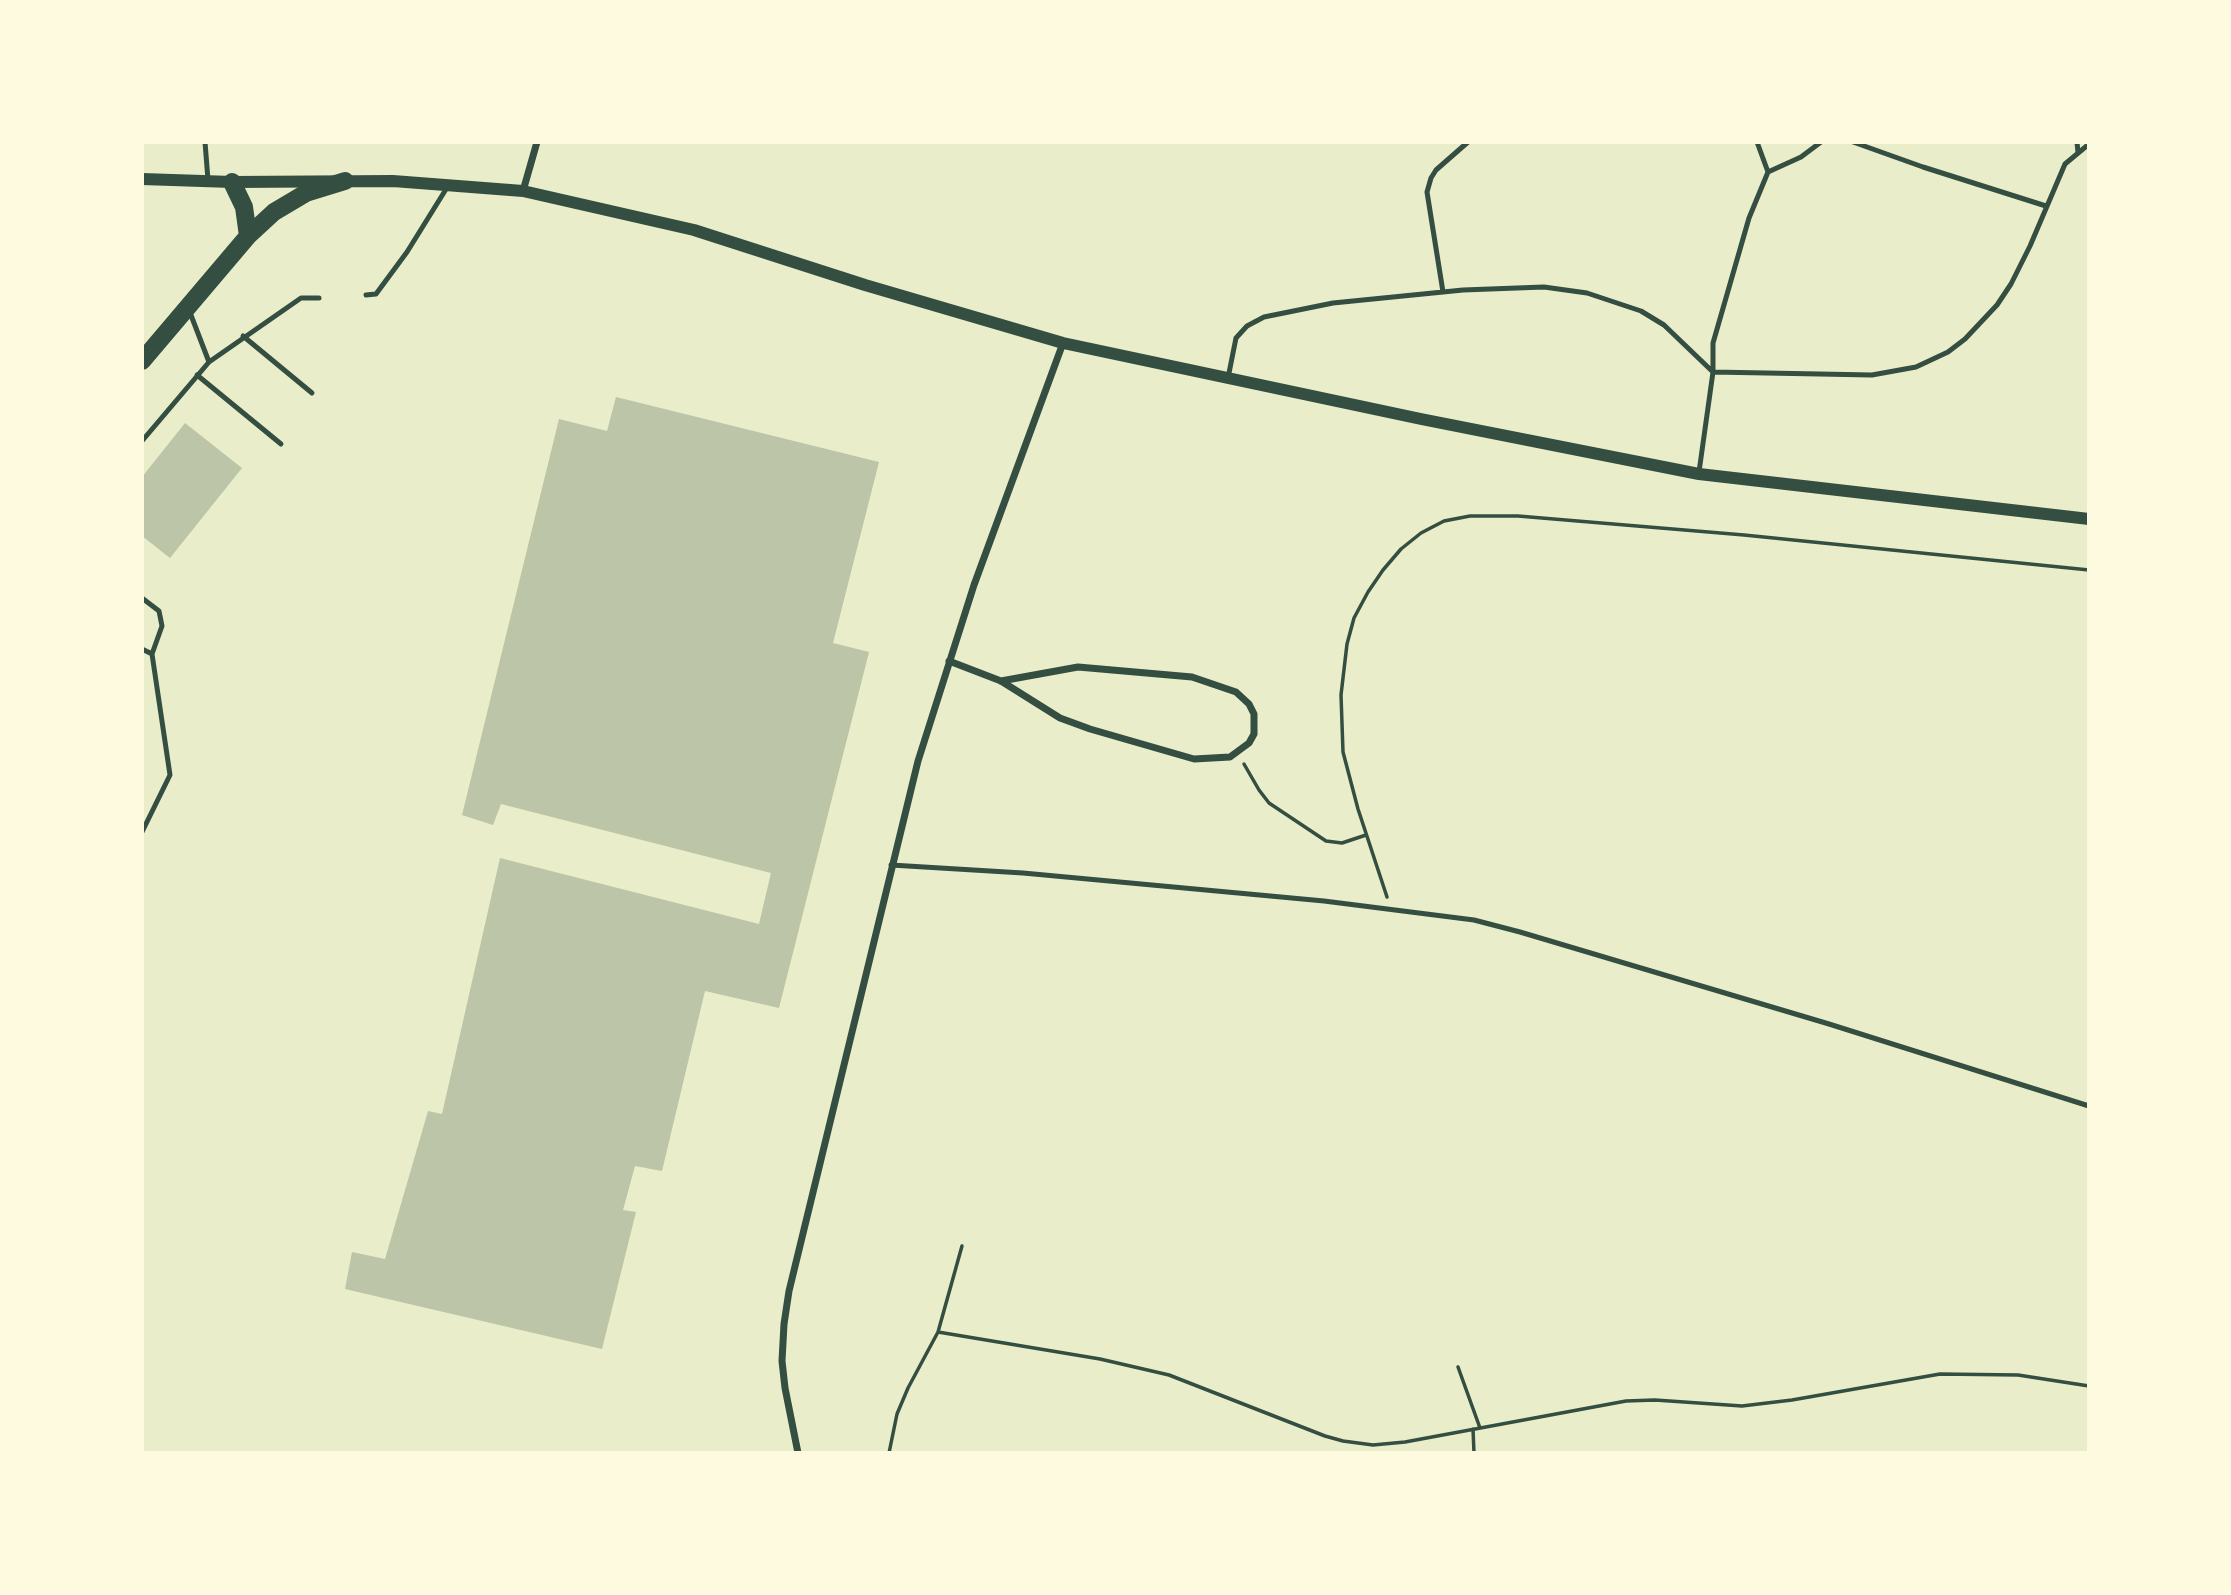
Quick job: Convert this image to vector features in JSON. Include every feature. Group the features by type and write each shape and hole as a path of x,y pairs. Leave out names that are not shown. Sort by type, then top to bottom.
{"highway":[{"path":"232,181 244,207 248,236"},
{"path":"142,361 248,236 290,201 345,181"}],"street":[{"path":"523,191 537,142"},
{"path":"142,179 393,181 523,191 694,230 865,285 1063,343 1421,419 1699,474 2089,519"},
{"path":"798,1453 782,1362 787,1303 891,865 918,761 949,661 995,526 1063,343"},
{"path":"949,661 1001,681 1060,718 1194,759 1230,757 1250,743 1254,734 1254,714 1249,704 1236,692 1192,677 1078,667 1001,681"}],"lane":[{"path":"205,142 208,181"},
{"path":"1443,292 1427,192 1436,170 1468,142"},
{"path":"1699,474 1713,372 1713,343 1749,218 1768,172 1757,142"},
{"path":"1768,172 1801,157 1821,142"},
{"path":"1858,142 1923,167 2046,206"},
{"path":"2077,142 2078,153"},
{"path":"1228,378 1237,338 1247,326 1264,317 1332,303 1443,292 1544,287 1587,293 1623,304 1664,325 1713,372 1872,375 1901,371 1929,362 1965,339 1997,305 2020,265 2065,164 2089,144"},
{"path":"366,295 376,294 407,252 448,186"},
{"path":"142,441 209,362 301,298 319,298"},
{"path":"187,307 209,362"},
{"path":"243,337 312,393"},
{"path":"197,375 281,444"},
{"path":"142,598 159,611 162,626 152,654 170,775 142,832"},
{"path":"142,649 152,654"},
{"path":"891,865 1023,873 1391,909 1474,920 1829,1024 2089,1106"}],"path":[{"path":"1391,909 1343,752 1341,695 1347,644 1354,618 1383,570 1401,549 1421,533 1444,521 1470,516 1518,516 1744,535 2089,570"},
{"path":"1237,753 1269,803 1326,841 1342,843 1367,835"},
{"path":"889,1453 901,1405 938,1332 962,1246"},
{"path":"938,1332 1062,1352 1169,1374 1325,1436 1343,1441 1386,1445 1626,1401 1655,1400 1742,1406 1940,1374 2018,1375 2089,1385"},
{"path":"1458,1367 1480,1428"},
{"path":"1473,1429 1474,1453"}],"building":[{"path":"616,397 879,462 833,643 869,652 779,1008 705,991 662,1171 635,1166 623,1210 636,1212 602,1349 345,1289 352,1252 385,1259 428,1111 442,1114 500,858 759,924 771,873 501,804 493,825 462,815 559,419 607,431"},
{"path":"185,423 242,468 170,558 142,536 142,477"}]}
